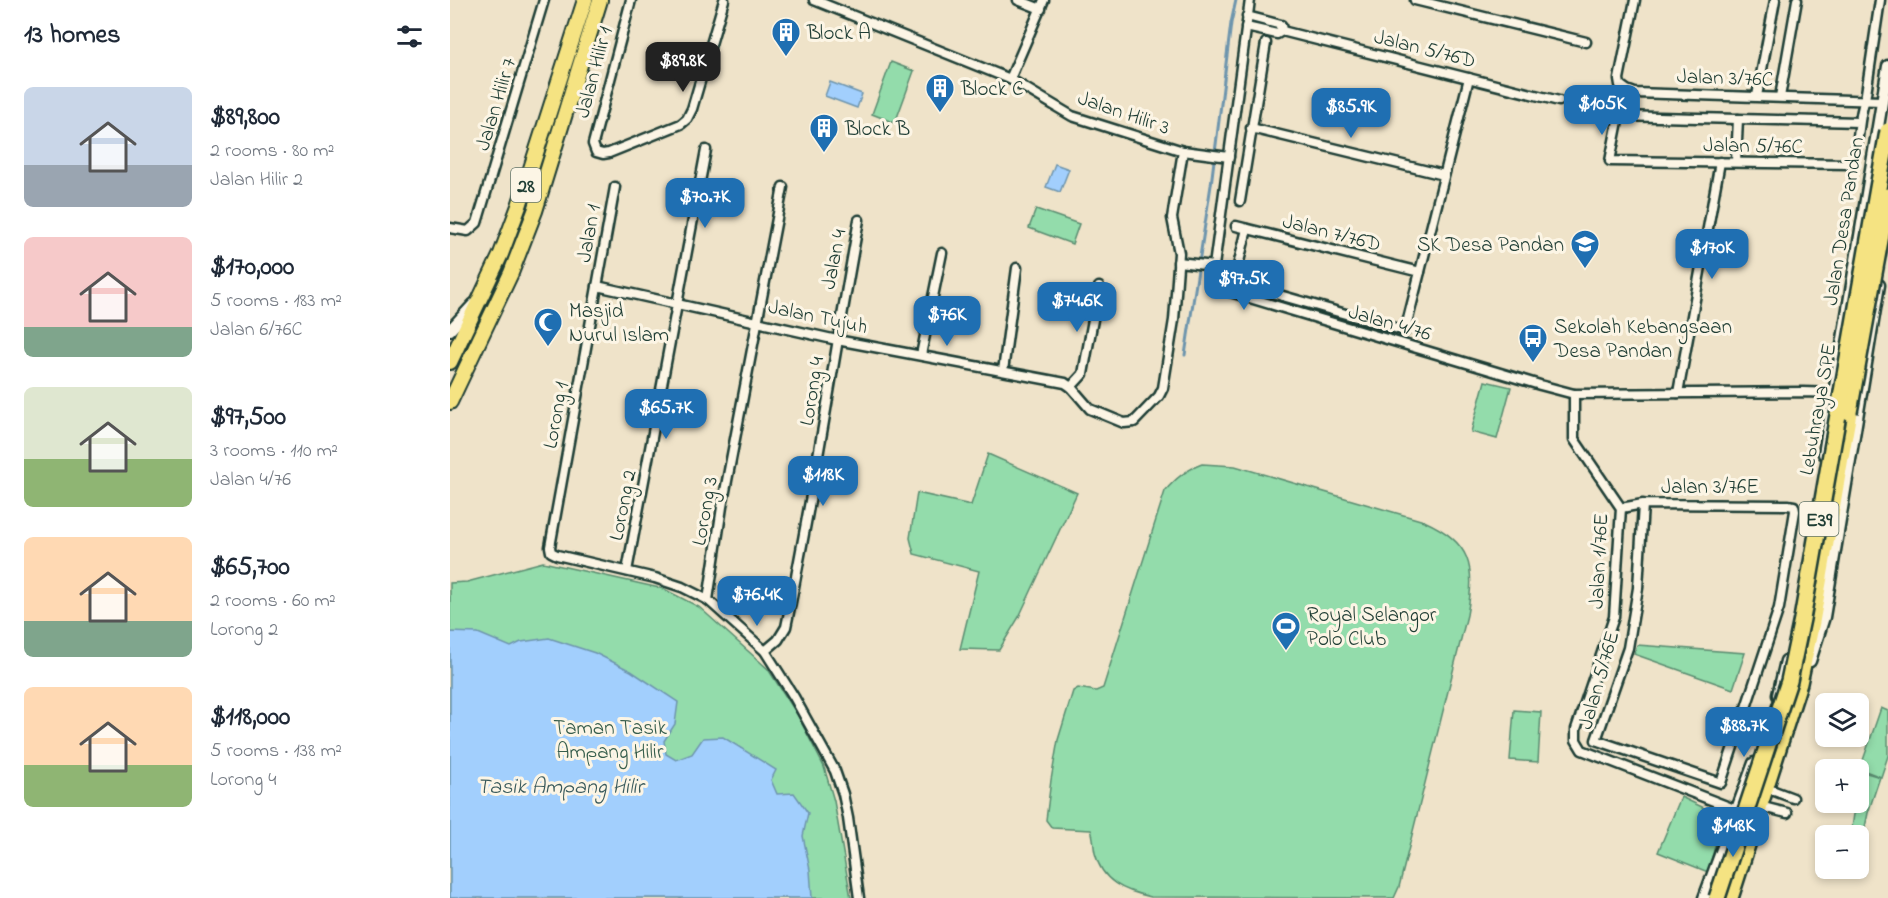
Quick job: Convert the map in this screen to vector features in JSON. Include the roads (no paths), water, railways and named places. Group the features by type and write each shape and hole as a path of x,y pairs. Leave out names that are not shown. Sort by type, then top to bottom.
{"highway":[{"name":"28","path":"450,362 482,295 519,206 585,0"},
{"name":"28","path":"450,402 511,273 535,211 600,0"},
{"name":"Lebuhraya SPE","path":"1718,898 1770,741 1795,650 1888,131"},
{"name":"Lebuhraya SPE","path":"1732,898 1799,683 1812,622 1888,196"}],"street":[{"name":"Jalan Hilir 7","path":"450,228 468,231 477,223 544,0"},
{"name":"Jalan Hilir 1","path":"631,0 593,144 596,152 603,154 687,119 692,109 724,0"},
{"name":"Jalan Hilir 3","path":"814,0 1010,79 1072,116 1183,151 1229,157"},
{"path":"1010,79 1042,4 1018,0"},
{"path":"1178,262 1214,266 1250,0"},
{"path":"1415,0 1586,42"},
{"name":"Jalan 3/76C","path":"1635,0 1619,72 1620,85 1627,90 1635,93 1882,101"},
{"path":"1757,96 1774,0"},
{"path":"1780,97 1797,0"},
{"path":"1736,162 1738,119 1859,122 1865,100 1880,0"},
{"name":"Jalan 5/76D","path":"1247,16 1281,25 1282,31"},
{"name":"Jalan 5/76D","path":"1246,27 1277,34 1282,31 1559,100"},
{"path":"1240,201 1266,44"},
{"name":"Jalan Desa Pandan","path":"1843,394 1864,221 1888,66"},
{"path":"1247,229 1235,278 1241,284 1405,331 1469,78"},
{"name":"Jalan 5/76C","path":"1738,119 1619,116 1610,161 1850,164 1854,159 1859,122"},
{"path":"1251,128 1444,175"},
{"name":"Lorong 2","path":"627,571 706,150"},
{"path":"1099,286 1083,374 1071,387 1090,409 1124,423 1134,422 1159,396 1166,380 1174,320 1179,253 1172,218 1183,151"},
{"name":"Jalan Desa Pandan","path":"1704,898 1776,700 1799,611 1843,394 1888,152"},
{"path":"1678,393 1720,162"},
{"name":"Jalan 1","path":"597,286 615,187"},
{"name":"Lorong 3","path":"708,600 722,507 783,187"},
{"name":"Jalan 4","path":"837,340 859,220"},
{"name":"Jalan 7/76D","path":"1236,226 1420,272"},
{"path":"1732,898 1824,616 1888,234"},
{"path":"921,356 942,253"},
{"name":"Jalan 4/76","path":"1214,266 1215,285 1235,295 1574,393 1843,394"},
{"path":"1003,371 1017,268"},
{"name":"Jalan Tujuh","path":"597,286 837,340 1065,383 1071,387"},
{"name":"Lorong 1","path":"597,286 550,547 551,552 557,555 627,571"},
{"path":"450,330 482,295"},
{"path":"1843,394 1858,391 1862,366 1871,336"},
{"name":"Lorong 4","path":"765,651 778,640 786,627 816,472 837,340"},
{"name":"Jalan 1/76E","path":"1574,393 1574,439 1621,508 1614,617 1576,729 1576,740 1582,750 1737,810"},
{"path":"1843,394 1857,405 1853,447"},
{"name":"Jalan 3/76E","path":"1621,508 1643,504 1788,504 1794,506 1795,511"},
{"name":"Jalan 5/76E","path":"1643,504 1638,588 1628,648 1596,740 1717,783 1722,782 1779,608 1795,511"},
{"path":"627,571 655,578 708,600 765,651 794,697 835,771 847,810 859,898"},
{"path":"1769,789 1793,798"},
{"path":"1763,807 1787,813"}],"water":[{"path":"830,82 862,94 857,108 825,96"},
{"path":"1055,164 1069,169 1060,192 1046,187"},
{"name":"Tasik Ampang Hilir","path":"450,632 478,633 511,647 521,642 549,638 595,653 631,671 678,702 675,724 664,741 666,754 676,760 692,754 703,738 723,737 776,770 771,780 777,794 794,793 808,813 803,836 810,870 812,898 450,898"}],"waterway":[{"path":"1185,355 1236,0"}],"place":[{"name":"Block A","path":"786,58"},
{"name":"Block C","path":"940,114"},
{"name":"Block B","path":"824,154"},
{"name":"SK Desa Pandan","path":"1585,270"},
{"name":"Masjid Nurul Islam","path":"548,348"},
{"name":"Sekolah Kebangsaan Desa Pandan","path":"1533,364"},
{"name":"Royal Selangor Polo Club","path":"1286,652"}],"park label":[{"name":"Taman Tasik Ampang Hilir","path":"610,739"}]}
